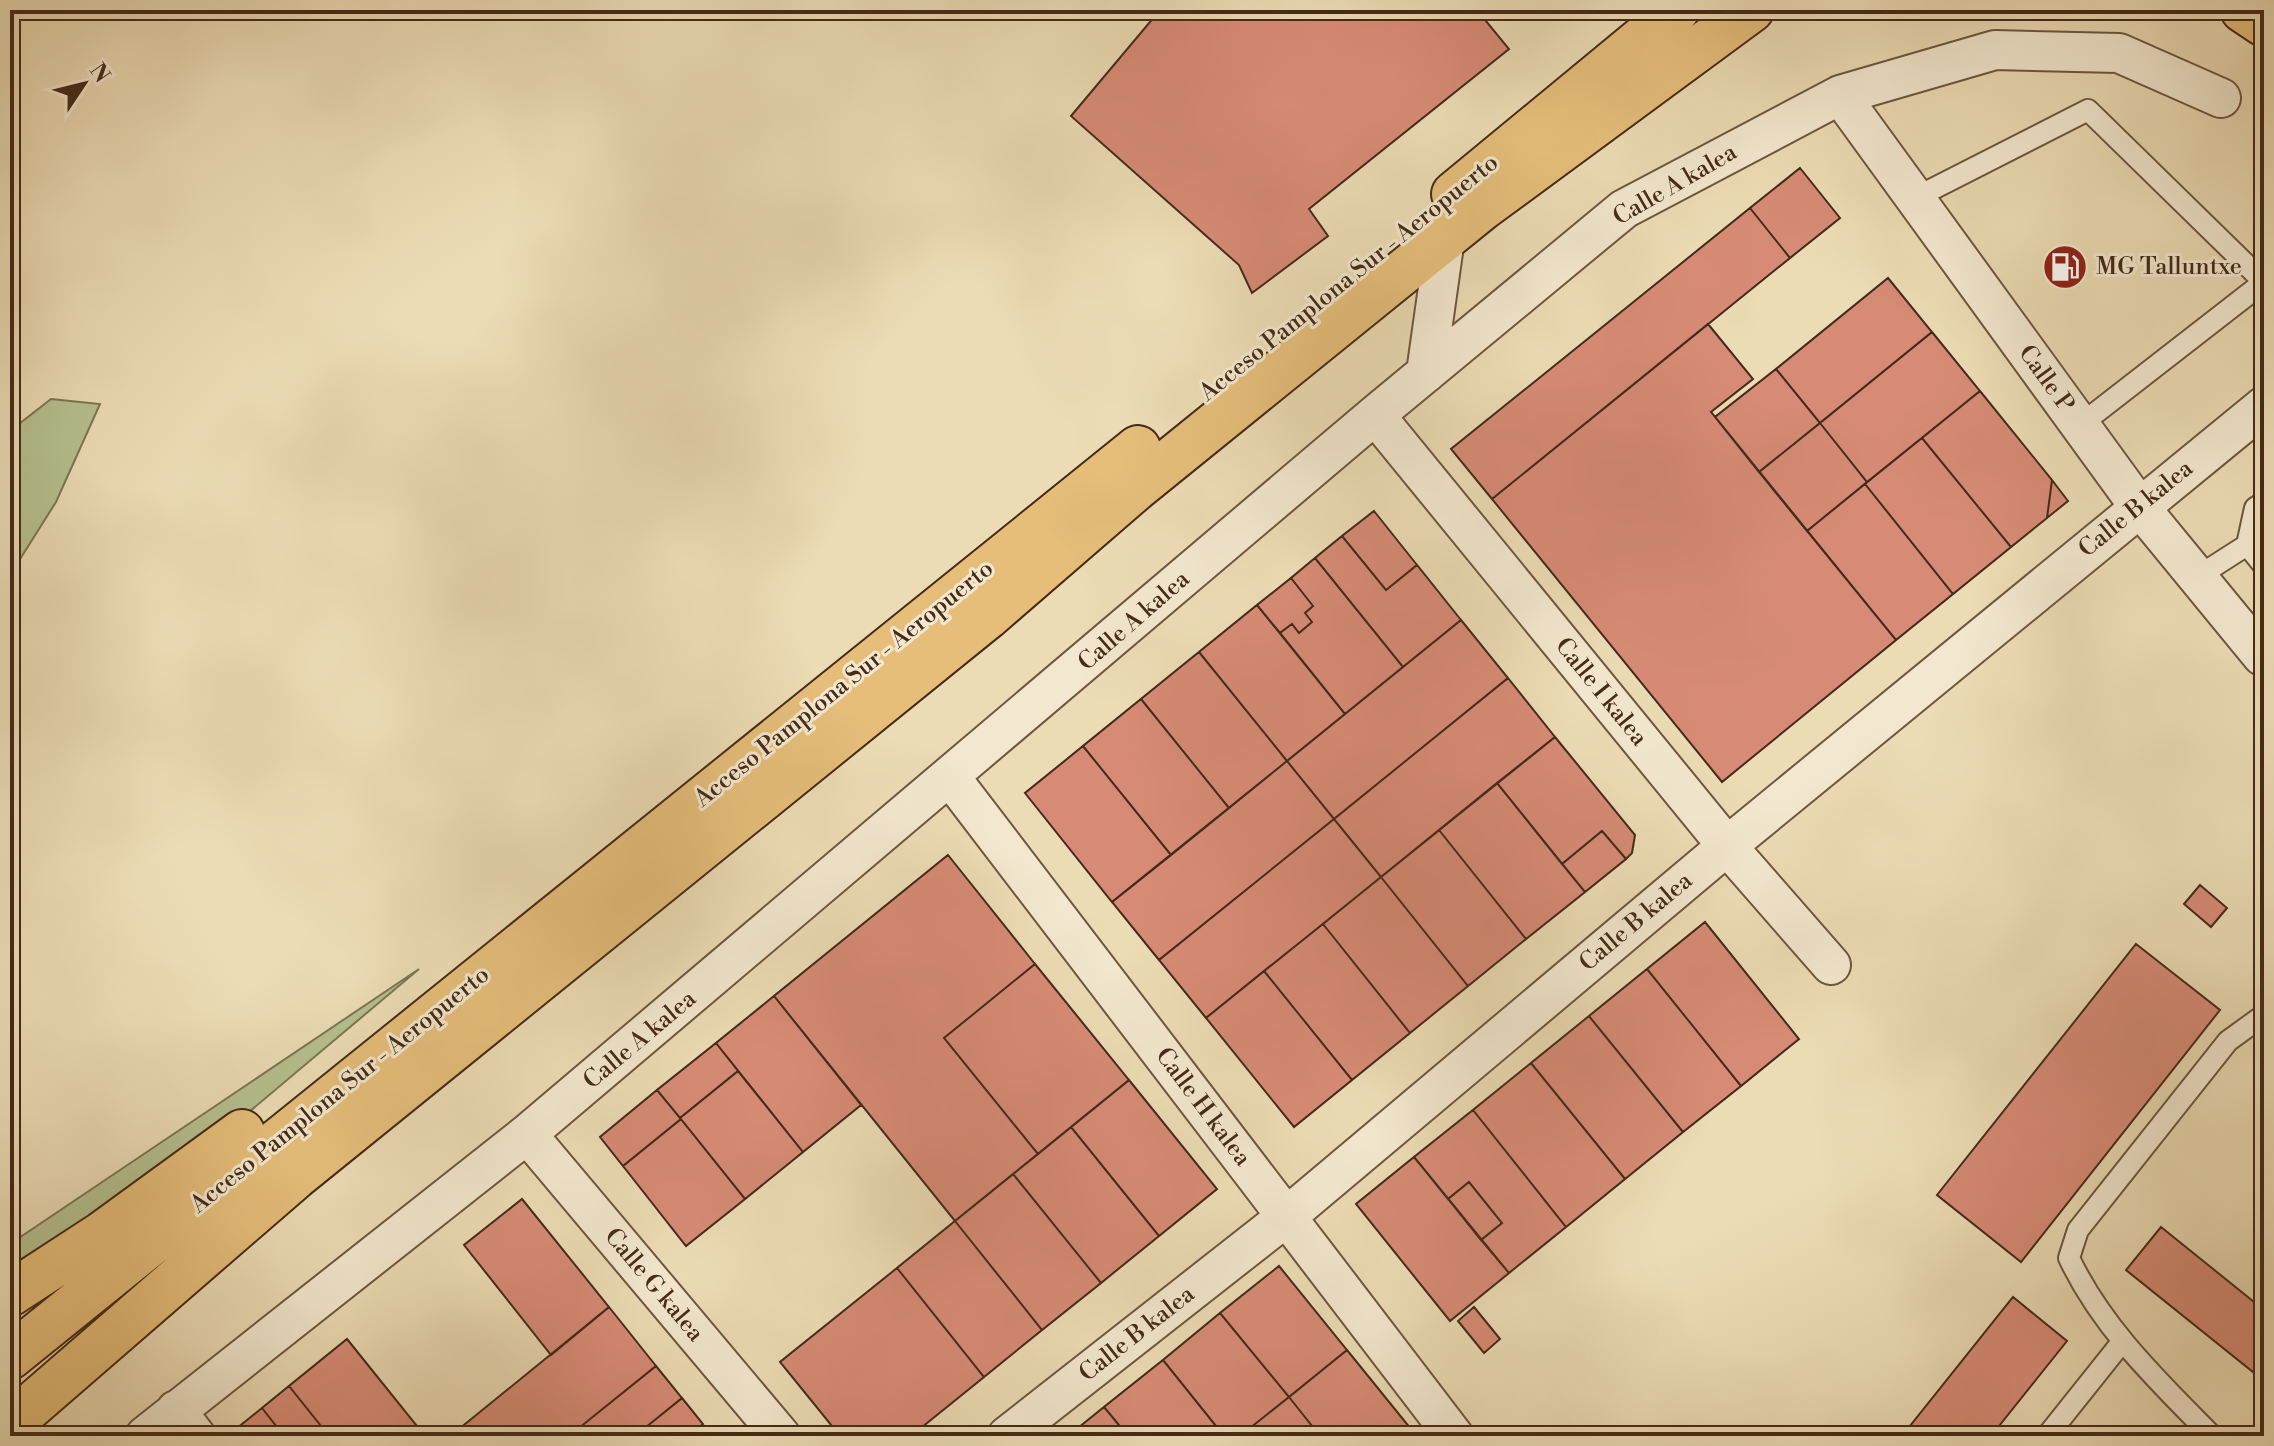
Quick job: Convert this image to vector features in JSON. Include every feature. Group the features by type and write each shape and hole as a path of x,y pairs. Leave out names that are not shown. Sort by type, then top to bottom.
{"highway":[{"name":"Acceso Pamplona Sur - Aeropuerto","path":"10,1357 1604,73 1677,10"},
{"name":"Acceso Pamplona Sur - Aeropuerto","path":"10,1424 295,1177 987,617 1135,489 1445,238 1751,10"},
{"path":"2243,10 2264,24"},
{"path":"10,1294 102,1234 215,1153 343,1051 452,999"}],"street":[{"name":"Calle A kalea","path":"145,1436 186,1423 951,778 1375,415 1624,209 1840,95 1995,50 2119,53 2221,98"},
{"name":"Calle P","path":"1840,95 2138,505 2262,656"},
{"path":"1426,373 1445,238"},
{"name":"Calle B kalea","path":"1007,1436 1286,1217 2138,505 2264,406"},
{"name":"Calle I kalea","path":"1375,415 1727,846 1831,965"},
{"name":"Calle H kalea","path":"951,778 1454,1436"},
{"name":"Calle G kalea","path":"527,1134 781,1436"}],"lane":[{"path":"1915,198 2088,110 2264,282 2080,425"},
{"path":"2197,577 2247,545 2255,508 2264,502"},
{"path":"2247,545 2264,566"},
{"path":"2212,1436 2122,1342 2085,1293 2069,1258 2078,1230 2228,1041 2264,1015"},
{"path":"2047,1436 2122,1342"}],"green space":[{"path":"51,399 100,404 56,502 10,575 10,431"},
{"path":"419,969 10,1313 10,1244"}],"building":[{"path":"1160,10 1477,10 1509,49 1309,209 1328,236 1252,293 1239,265 1071,116"},
{"path":"1800,168 1840,218 1790,258 1750,208"},
{"path":"1750,208 1790,258 1492,499 1451,449"},
{"path":"1888,278 1932,332 1820,423 1776,369"},
{"path":"1708,324 1753,379 1711,412 1896,640 1722,782 1492,499"},
{"path":"1932,332 1980,391 1867,482 1820,423"},
{"path":"1776,369 1820,423 1759,472 1715,417"},
{"path":"1980,391 2052,480 2047,518 2011,547 1922,438"},
{"path":"1820,423 1867,482 1807,531 1759,472"},
{"path":"1922,438 2011,547 1953,594 1865,484"},
{"path":"2052,480 2068,501 2047,518"},
{"path":"1865,484 1953,594 1896,640 1807,531"},
{"path":"1374,511 1417,565 1386,590 1342,536"},
{"path":"1342,536 1386,590 1417,565 1461,620 1403,667 1315,558"},
{"path":"1315,558 1403,667 1345,714 1280,633 1292,624 1299,633 1312,622 1305,613 1313,606 1291,578"},
{"path":"1291,578 1313,606 1305,613 1312,622 1299,633 1292,624 1280,633 1257,605"},
{"path":"1257,605 1345,714 1287,761 1199,652"},
{"path":"1461,620 1508,678 1334,819 1287,761"},
{"path":"1199,652 1287,761 1229,808 1141,699"},
{"path":"1508,678 1555,737 1381,877 1334,819"},
{"path":"1141,699 1229,808 1171,855 1083,746"},
{"path":"1555,737 1635,835 1632,853 1626,859 1602,831 1562,864 1497,783"},
{"path":"1083,746 1171,855 1112,902 1025,793"},
{"path":"1287,761 1334,819 1159,960 1112,902"},
{"path":"1497,783 1585,892 1526,939 1439,830"},
{"path":"1334,819 1381,877 1206,1018 1159,960"},
{"path":"1439,830 1526,939 1468,986 1381,877"},
{"path":"1602,831 1626,859 1585,892 1562,864"},
{"path":"948,855 1035,964 944,1038 1038,1154 955,1221 774,996"},
{"path":"1381,877 1468,986 1410,1033 1323,924"},
{"path":"2200,885 2227,908 2211,927 2184,904"},
{"path":"1705,922 1799,1039 1741,1086 1647,969"},
{"path":"1323,924 1410,1033 1352,1080 1264,971"},
{"path":"2136,944 2220,1010 2021,1262 1937,1195"},
{"path":"1035,964 1129,1080 1038,1154 944,1038"},
{"path":"1647,969 1741,1086 1683,1132 1589,1016"},
{"path":"1264,971 1352,1080 1294,1127 1206,1018"},
{"path":"774,996 861,1105 803,1152 716,1043"},
{"path":"1589,1016 1683,1132 1625,1179 1531,1063"},
{"path":"716,1043 738,1071 680,1118 657,1090"},
{"path":"1531,1063 1625,1179 1566,1227 1473,1110"},
{"path":"738,1071 803,1152 745,1199 680,1118"},
{"path":"1129,1080 1217,1189 1159,1236 1071,1127"},
{"path":"657,1090 681,1119 623,1166 600,1137"},
{"path":"1473,1110 1566,1227 1509,1273 1481,1240 1502,1223 1469,1182 1448,1199 1414,1157"},
{"path":"681,1119 745,1199 686,1246 623,1166"},
{"path":"1071,1127 1159,1236 1101,1283 1013,1174"},
{"path":"1414,1157 1509,1273 1450,1321 1356,1204"},
{"path":"1013,1174 1101,1283 1042,1330 955,1221"},
{"path":"1469,1182 1502,1223 1481,1240 1448,1199"},
{"path":"522,1199 609,1307 551,1355 464,1245"},
{"path":"955,1221 1042,1330 984,1377 897,1268"},
{"path":"2161,1227 2264,1310 2264,1359 2253,1372 2126,1270"},
{"path":"1279,1266 1347,1350 1289,1397 1220,1313"},
{"path":"897,1268 984,1377 911,1436 840,1436 780,1362"},
{"path":"2013,1297 2067,1341 1991,1436 1902,1436"},
{"path":"609,1307 656,1366 569,1436 473,1436 464,1425"},
{"path":"1474,1307 1500,1339 1484,1353 1458,1321"},
{"path":"1220,1313 1289,1397 1240,1436 1224,1436 1163,1360"},
{"path":"347,1339 425,1436 329,1436 289,1386"},
{"path":"1347,1350 1415,1434 1413,1436 1320,1436 1289,1397"},
{"path":"1163,1360 1224,1436 1128,1436 1104,1407"},
{"path":"656,1366 682,1398 635,1436 569,1436"},
{"path":"289,1386 329,1436 284,1436 262,1408"},
{"path":"1289,1397 1320,1436 1240,1436"},
{"path":"682,1398 703,1424 689,1436 635,1436"},
{"path":"1104,1407 1128,1436 1068,1436"},
{"path":"262,1408 284,1436 233,1436 231,1433"}],"place":[{"name":"MG Talluntxe","path":"2065,267"}]}
